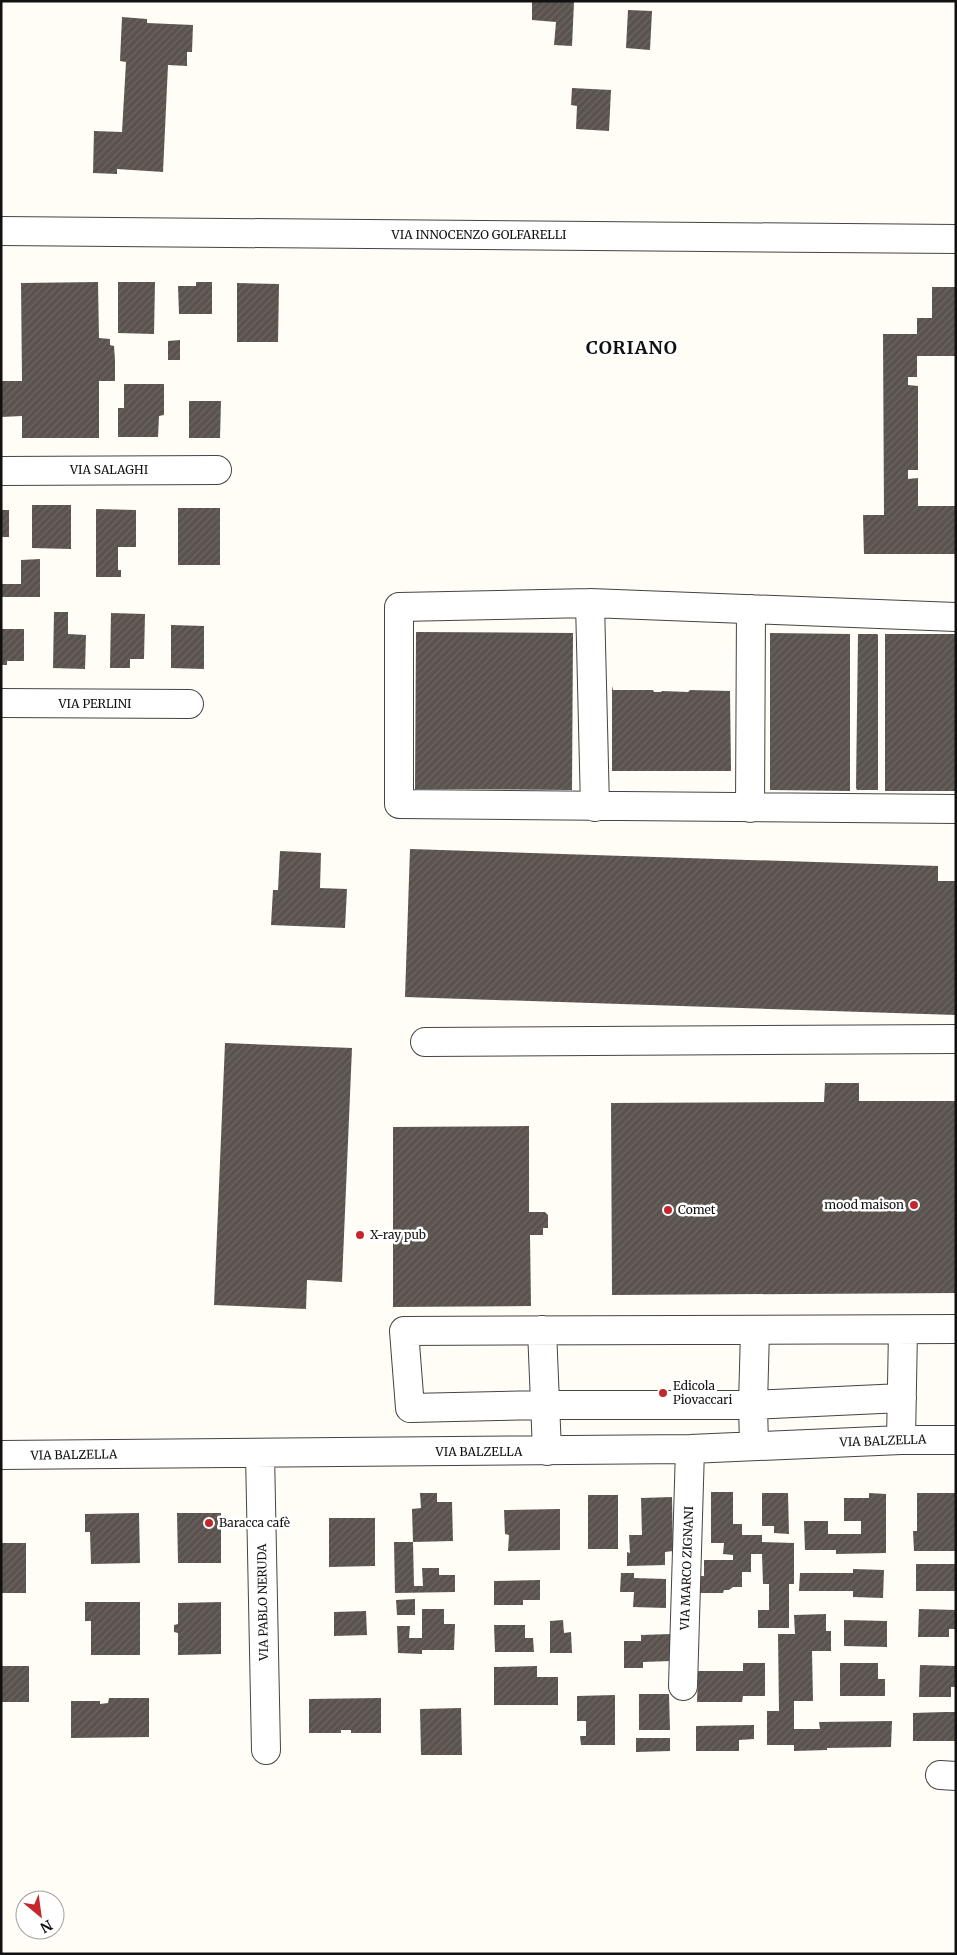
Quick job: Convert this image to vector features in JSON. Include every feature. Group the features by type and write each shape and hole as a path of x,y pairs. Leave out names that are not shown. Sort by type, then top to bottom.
{"street":[{"name":"VIA INNOCENZO GOLFARELLI","path":"1,231 956,239"},
{"name":"VIA SALAGHI","path":"1,470 217,470"},
{"path":"590,603 594,807"},
{"path":"956,618 590,603 399,607 399,804 956,809"},
{"path":"750,808 751,609"},
{"name":"VIA PERLINI","path":"1,703 189,704"},
{"path":"425,1042 956,1040"},
{"path":"902,1398 753,1405 545,1405 410,1408 404,1331 956,1329"},
{"path":"542,1330 547,1451"},
{"path":"754,1446 755,1330"},
{"path":"901,1440 903,1330"},
{"name":"VIA BALZELLA","path":"1,1455 690,1449 901,1440 956,1440"},
{"name":"VIA MARCO ZIGNANI","path":"683,1686 690,1449"},
{"name":"VIA PABLO NERUDA","path":"260,1453 266,1750"}],"building":[{"path":"532,1 574,2 572,46 554,45 556,22 532,20"},
{"path":"628,10 652,11 650,50 626,48"},
{"path":"122,17 147,19 147,23 193,25 192,52 187,52 187,66 168,65 163,172 117,169 117,174 93,173 94,131 122,132 126,62 120,61"},
{"path":"572,88 611,90 609,131 576,129 577,106 571,105"},
{"path":"98,282 99,338 110,339 110,345 114,346 115,360 115,381 99,381 99,438 22,438 22,416 1,417 1,381 22,381 21,283"},
{"path":"118,282 155,282 154,334 118,333"},
{"path":"196,282 212,282 212,314 179,314 178,286 196,286"},
{"path":"237,283 279,284 278,342 237,342"},
{"path":"932,287 956,287 956,356 917,356 917,377 908,377 908,385 918,386 918,470 908,470 908,479 918,478 918,506 956,506 956,554 864,554 863,515 884,515 883,334 917,334 917,318 932,318"},
{"path":"180,340 180,360 168,360 168,341"},
{"path":"124,384 164,384 164,415 159,416 158,437 118,437 118,408 124,408"},
{"path":"189,401 221,401 220,438 189,438"},
{"path":"32,505 71,505 71,549 32,548"},
{"path":"178,508 220,508 220,565 178,565"},
{"path":"96,509 136,510 136,547 118,547 118,570 121,570 121,577 96,577"},
{"path":"1,510 9,510 9,537 1,537"},
{"path":"40,559 40,597 1,597 1,584 21,584 21,560"},
{"path":"54,612 68,612 68,634 86,635 85,669 53,668"},
{"path":"111,613 145,614 144,659 130,659 130,668 110,668"},
{"path":"171,625 204,626 204,669 171,668"},
{"path":"1,629 24,629 24,661 7,661 7,665 1,665"},
{"path":"416,632 573,633 572,790 415,789"},
{"path":"770,633 850,634 850,791 770,790"},
{"path":"858,634 878,635 878,790 857,790 856,788"},
{"path":"885,634 956,634 956,791 885,791"},
{"path":"612,686 613,690 653,690 654,692 688,692 690,690 730,691 731,771 612,771"},
{"path":"410,849 938,866 938,881 956,881 956,1015 405,997"},
{"path":"280,851 321,853 320,888 347,889 345,928 271,925 273,890 278,890"},
{"path":"225,1043 352,1048 342,1282 307,1280 306,1309 214,1305"},
{"path":"825,1083 859,1083 859,1101 956,1101 956,1293 612,1295 611,1103 824,1102"},
{"path":"529,1126 529,1212 545,1212 548,1215 548,1228 543,1228 543,1235 530,1235 531,1306 393,1307 393,1127"},
{"path":"711,1492 733,1492 733,1524 742,1524 742,1535 762,1535 762,1542 794,1543 794,1584 789,1584 789,1628 758,1628 758,1610 769,1610 769,1584 763,1584 762,1554 751,1554 751,1572 742,1572 742,1587 733,1587 729,1590 724,1590 723,1593 698,1593 698,1576 704,1576 704,1560 733,1560 733,1555 723,1554 724,1543 711,1543"},
{"path":"420,1493 437,1493 437,1502 452,1502 453,1541 413,1542 412,1509 421,1508"},
{"path":"762,1493 788,1493 789,1534 774,1533 774,1526 762,1526"},
{"path":"869,1493 886,1494 886,1553 836,1554 836,1550 805,1550 804,1521 828,1521 828,1534 861,1534 861,1521 844,1521 844,1498 869,1498"},
{"path":"917,1493 956,1493 956,1551 914,1551 913,1531 917,1531"},
{"path":"588,1495 618,1495 618,1549 588,1549"},
{"path":"672,1497 673,1551 665,1552 665,1565 627,1566 627,1552 630,1553 629,1535 642,1535 641,1498"},
{"path":"560,1509 560,1550 508,1551 509,1535 505,1534 504,1510"},
{"path":"139,1513 140,1563 91,1564 90,1532 85,1532 85,1514"},
{"path":"177,1513 221,1513 221,1563 178,1563"},
{"path":"329,1518 375,1518 375,1566 329,1567"},
{"path":"394,1542 413,1542 414,1586 423,1586 422,1568 439,1568 439,1575 455,1575 455,1592 395,1593"},
{"path":"1,1543 26,1543 26,1593 1,1593"},
{"path":"916,1564 956,1564 956,1591 916,1591"},
{"path":"853,1569 884,1570 883,1598 853,1597 853,1591 799,1591 800,1573 853,1573"},
{"path":"621,1573 634,1573 634,1578 666,1579 666,1608 633,1607 634,1592 620,1592"},
{"path":"540,1580 540,1600 523,1600 523,1605 494,1605 494,1581"},
{"path":"415,1599 415,1615 397,1615 396,1600"},
{"path":"85,1602 140,1602 140,1655 91,1655 91,1621 85,1621"},
{"path":"221,1602 221,1654 178,1655 178,1633 174,1632 174,1625 178,1624 178,1603"},
{"path":"422,1609 444,1609 444,1624 455,1624 454,1650 422,1650 422,1654 398,1653 397,1626 410,1626 409,1638 422,1638"},
{"path":"919,1609 956,1610 956,1629 949,1629 949,1637 918,1637"},
{"path":"366,1611 367,1635 334,1636 334,1612"},
{"path":"826,1614 826,1631 831,1631 831,1651 812,1651 813,1701 794,1701 794,1729 820,1729 819,1722 892,1721 891,1747 827,1748 827,1750 794,1751 794,1745 767,1745 767,1711 779,1711 778,1634 795,1634 794,1615"},
{"path":"563,1620 564,1633 571,1632 572,1653 550,1653 550,1621"},
{"path":"844,1620 887,1621 887,1647 844,1646"},
{"path":"494,1625 525,1625 525,1638 533,1638 534,1652 495,1652"},
{"path":"671,1634 671,1661 643,1662 643,1668 624,1668 624,1641 641,1641 641,1635"},
{"path":"743,1663 765,1663 765,1696 743,1696 742,1702 697,1702 698,1671 743,1671"},
{"path":"840,1663 878,1663 878,1679 885,1679 885,1696 840,1696"},
{"path":"920,1665 956,1666 956,1687 951,1687 951,1697 919,1697"},
{"path":"1,1666 29,1666 29,1702 1,1702"},
{"path":"537,1666 537,1677 558,1677 558,1705 494,1705 494,1667"},
{"path":"639,1694 669,1694 670,1730 639,1730"},
{"path":"615,1695 615,1745 581,1745 580,1736 586,1736 586,1721 577,1721 577,1696"},
{"path":"109,1698 149,1698 149,1737 71,1738 71,1701 100,1701 100,1704 108,1703"},
{"path":"381,1698 381,1733 351,1733 351,1730 341,1730 341,1733 309,1733 309,1699"},
{"path":"461,1708 462,1755 421,1755 420,1709"},
{"path":"956,1712 956,1741 913,1741 913,1713"},
{"path":"754,1725 754,1739 739,1740 739,1751 696,1751 696,1726"},
{"path":"636,1738 670,1738 670,1751 636,1752"}],"place":[{"name":"mood maison","path":"914,1205"},
{"name":"Comet","path":"668,1210"},
{"name":"X-ray pub","path":"360,1235"},
{"name":"Edicola Piovaccari","path":"663,1393"},
{"name":"Baracca cafè","path":"209,1523"}],"district":[{"name":"CORIANO","path":"632,348"}]}
